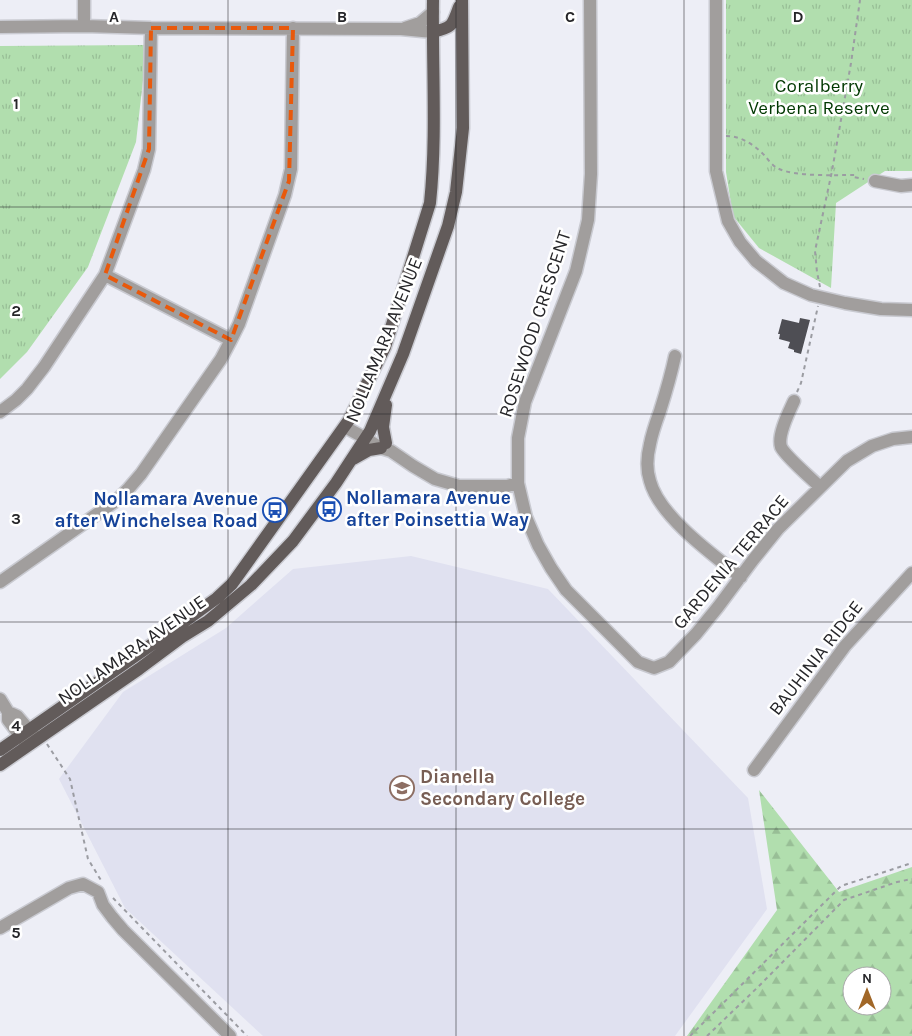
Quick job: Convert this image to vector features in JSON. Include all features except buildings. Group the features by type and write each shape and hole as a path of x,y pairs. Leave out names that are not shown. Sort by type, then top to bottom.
{"main road":[{"path":"433,32 447,28 453,23 462,0"},
{"name":"NOLLAMARA AVENUE","path":"0,750 32,739 208,621 251,585 300,533 368,434 403,354 448,226 456,192 463,128 462,0"},
{"name":"NOLLAMARA AVENUE","path":"0,765 102,679 217,598 232,584 347,423 385,347 430,203 433,146 433,6"},
{"path":"351,460 368,450 386,448 383,427 387,390"},
{"path":"254,554 266,560 300,533"}],"street":[{"path":"84,0 84,26"},
{"name":"ROSEWOOD CRESCENT","path":"590,0 591,174 588,220 576,271 525,402 518,438 518,483 526,517 538,546 566,590 638,662 654,668"},
{"path":"716,0 716,171 728,221 740,242 756,261 784,283 811,296 881,309 912,310"},
{"path":"400,29 420,23 433,6"},
{"path":"0,27 400,29 433,32"},
{"path":"0,412 16,400 44,367 105,276 150,149 151,28"},
{"path":"0,582 117,500 129,488 141,474 221,360 239,324 289,181 291,169 293,28"},
{"path":"875,181 900,186 912,185"},
{"path":"105,276 231,340"},
{"path":"675,356 670,380 650,442 647,462 650,482 656,498 669,514 701,546 741,577"},
{"path":"794,401 781,433 781,446 790,458 820,487"},
{"path":"347,423 368,434 386,448 435,479 459,486 507,486 518,483"},
{"name":"GARDENIA TERRACE","path":"654,668 669,662 696,634 778,529 847,461 872,446 894,439 912,437"},
{"name":"BAUHINIA RIDGE","path":"754,770 845,646 912,573"},
{"path":"0,699 8,712 8,720 32,739"},
{"path":"0,928 69,888 84,884 98,892 104,905 123,930 230,1036"}],"path":[{"path":"822,292 817,272 815,251 831,175 860,0"},
{"path":"716,136 730,136 749,142 776,168 798,174 854,175"},
{"path":"794,401 801,383 818,306"},
{"path":"32,739 70,779 88,859 102,881"},
{"path":"690,1036 841,886 912,863"},
{"path":"707,1036 844,900 912,879"},
{"path":"111,896 247,1036"}],"highlighted area":[{"path":"151,28 293,28 289,181 231,340 105,275 149,149"}],"shaded area":[{"name":"Dianella Secondary College","path":"411,556 548,589 748,798 767,909 675,1036 263,1036 125,908 59,779 123,692 226,628 293,569"}],"green space":[{"name":"Coralberry Verbena Reserve","path":"726,0 912,0 912,171 885,171 836,203 831,288 759,248 733,216 726,172"},
{"path":"147,45 136,142 88,267 27,352 0,379 0,46"},
{"path":"759,790 839,892 912,867 912,1036 687,1036 777,910"}],"place":[{"name":"Nollamara Avenue after Poinsettia Way","path":"329,509"},
{"name":"Nollamara Avenue after Winchelsea Road","path":"275,510"},
{"name":"Dianella Secondary College","path":"402,788"}]}
